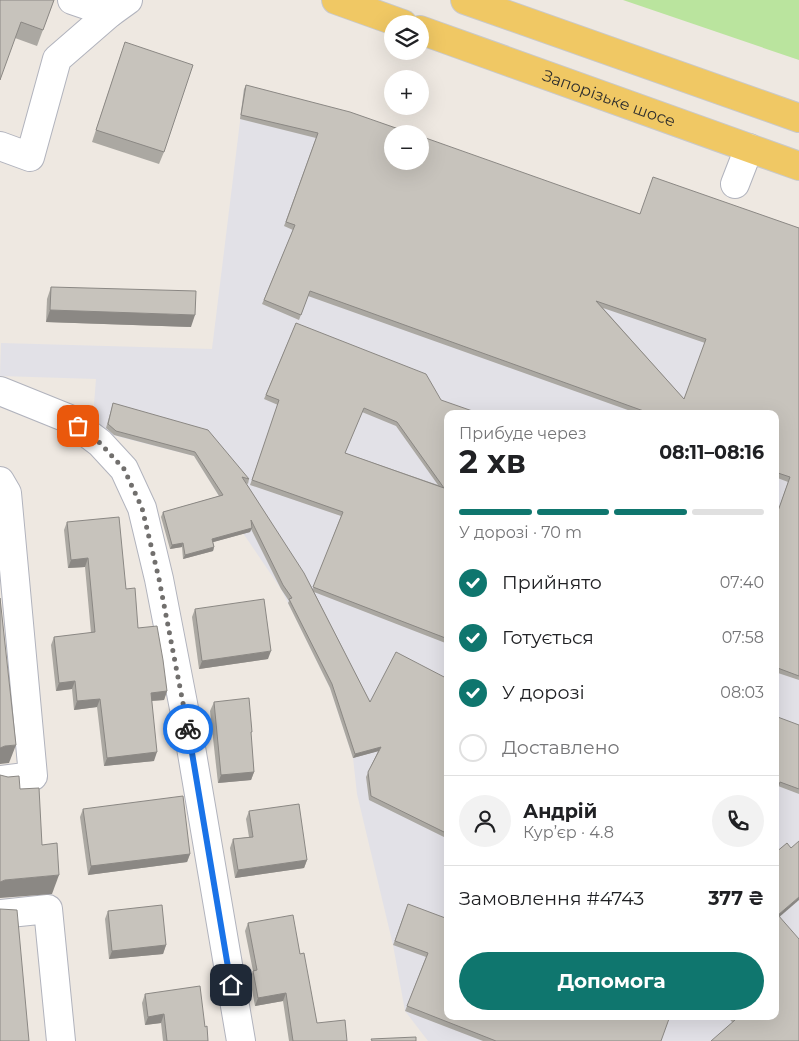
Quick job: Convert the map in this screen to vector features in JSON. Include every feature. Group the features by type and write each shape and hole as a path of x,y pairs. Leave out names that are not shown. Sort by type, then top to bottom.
{"main road":[{"path":"336,0 384,17"},
{"path":"466,0 799,118"},
{"name":"Запорізьке шосе","path":"429,33 799,166"}],"street":[{"path":"72,0 119,6"},
{"path":"0,146 30,157 57,59 119,6"},
{"path":"735,184 749,148"},
{"path":"0,391 67,418 100,443 124,469 142,508 159,579 187,724 240,1041"},
{"path":"0,481 7,493 33,776 0,780"},
{"path":"0,914 48,909 61,1041"}],"shaded area":[{"path":"244,89 384,132 384,170 429,170 429,164 799,274 799,1041 428,1041 405,1011 393,945 357,794 353,758 330,688 281,589 230,514 194,456 92,430 96,379 0,376 1,343 212,349"}],"green space":[{"path":"623,0 799,0 799,60"}],"building":[{"path":"0,0 54,0 43,30 21,22 0,80"},
{"path":"125,42 193,65 164,152 96,130"},
{"path":"246,85 350,112 387,125 384,125 384,170 429,170 429,139 640,214 653,177 799,228 799,676 779,668 779,508 790,477 779,473 779,410 641,410 310,291 301,315 264,300 295,225 286,222 318,133 241,115","holes":["596,301 706,339 684,399"]},
{"path":"51,287 196,291 195,315 50,310"},
{"path":"296,323 426,374 441,400 470,410 444,410 444,488 444,637 313,587 343,512 252,480 279,400 266,395","holes":["364,408 397,422 444,488 345,453"]},
{"path":"113,403 208,430 249,479 242,477 304,573 370,702 396,652 444,677 444,832 371,796 368,772 381,747 355,754 332,684 289,599 292,598 283,585 251,520 252,528 212,539 214,547 185,555 183,543 172,545 163,512 223,495 195,452 116,431 108,424"},
{"path":"119,517 126,589 135,588 138,628 157,626 167,691 151,693 157,752 107,758 100,699 77,701 75,681 59,683 54,637 95,632 88,558 71,560 67,522"},
{"path":"0,598 16,745 0,748"},
{"path":"264,599 271,651 202,661 195,609"},
{"path":"249,698 254,772 221,775 214,702"},
{"path":"779,718 799,725 799,789 780,782 779,785"},
{"path":"0,775 8,777 19,776 20,789 39,788 42,845 57,843 59,875 0,882"},
{"path":"183,796 190,854 91,866 83,809"},
{"path":"299,804 307,860 238,870 233,839 253,837 249,811"},
{"path":"799,841 799,897 779,914 779,850 787,843 791,848"},
{"path":"408,904 444,918 444,1020 669,1020 661,1041 496,1041 407,1006 428,953 395,941"},
{"path":"162,905 166,945 112,951 108,911"},
{"path":"0,909 17,910 29,1041 0,1041"},
{"path":"293,915 300,954 304,953 317,1023 345,1020 347,1041 293,1041 286,993 258,998 253,971 257,970 248,923"},
{"path":"779,916 799,939 799,1041 711,1041 735,1020 779,1020"},
{"path":"200,986 208,1041 167,1041 164,1014 148,1017 145,994"},
{"path":"416,1037 416,1041 372,1041 371,1039"}],"way so far":[{"path":"78,426 100,443 124,469 142,508 159,579 188,729"}],"route":[{"path":"188,729 231,985"}]}
